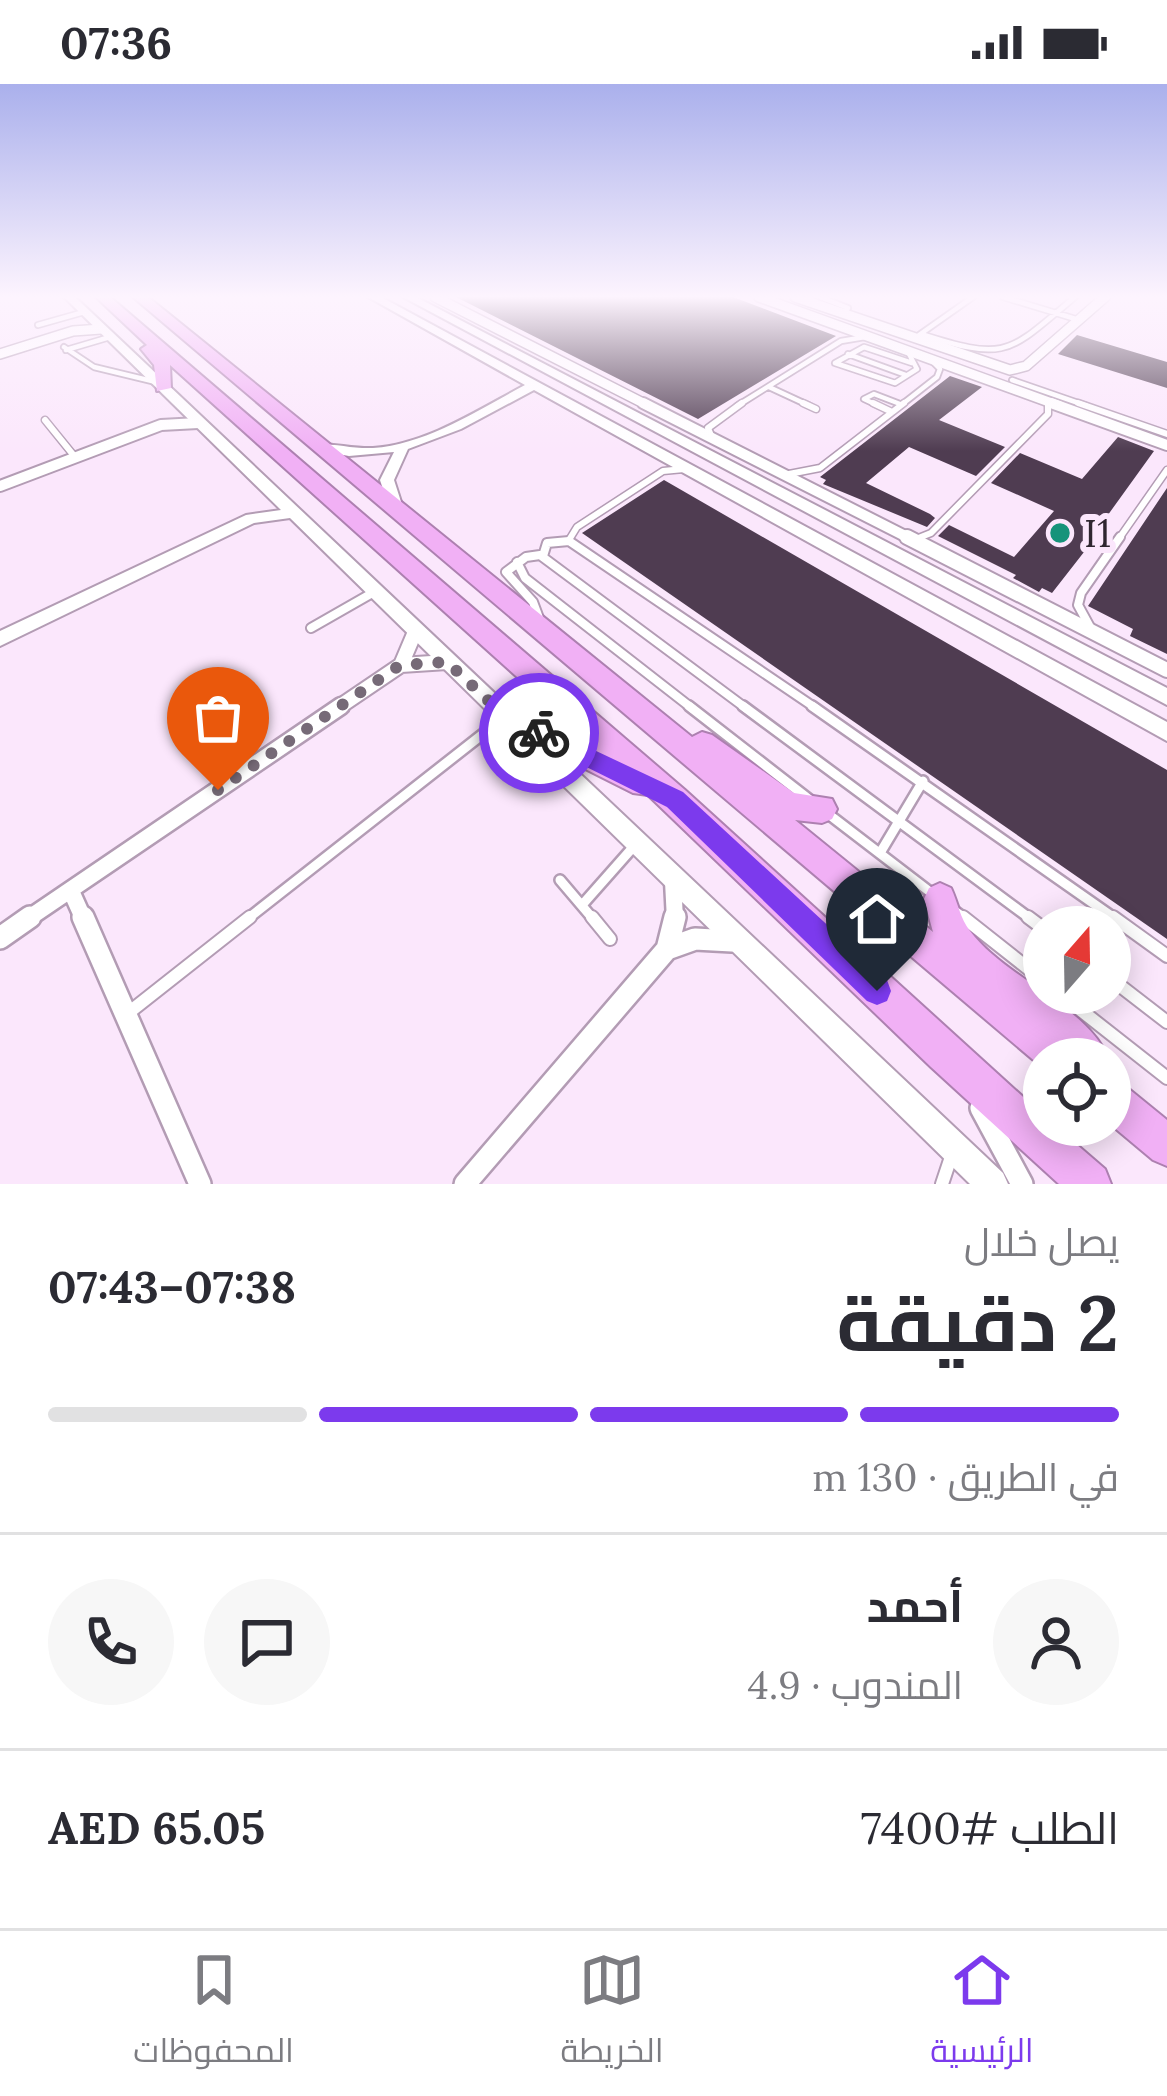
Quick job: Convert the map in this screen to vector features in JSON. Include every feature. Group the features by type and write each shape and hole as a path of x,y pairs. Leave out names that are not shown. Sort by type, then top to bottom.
{"highway":[{"path":"148,348 162,364 160,386"},
{"path":"161,348 675,800 944,1054 1090,1184"},
{"path":"200,348 1036,1038"},
{"path":"505,716 675,800"},
{"path":"669,735 704,745 789,806 810,812 822,809"},
{"path":"940,899 941,917 956,944 1066,1038"},
{"path":"1131,1116 1167,1146"}],"street":[{"path":"121,348 992,1184"},
{"path":"464,348 1167,732"},
{"path":"472,353 482,348"},
{"path":"504,348 1167,697"},
{"path":"536,348 1167,670"},
{"path":"891,348 910,358 1008,379 1046,348"},
{"path":"942,348 1047,402 1167,445"},
{"path":"584,373 594,395"},
{"path":"316,446 365,454 402,450 533,386"},
{"path":"160,425 181,406"},
{"path":"0,486 160,425 198,423"},
{"path":"396,512 387,480 402,450"},
{"path":"709,482 730,466"},
{"path":"251,519 272,494"},
{"path":"0,639 251,519 294,513"},
{"path":"0,938 400,665 416,632"},
{"path":"400,665 447,662"},
{"path":"465,1184 668,949 675,921 673,879"},
{"path":"71,891 200,1184"},
{"path":"668,949 695,938 740,943"},
{"path":"944,1054 992,1124 1022,1184"}],"lane":[{"path":"66,348 120,376 160,386"},
{"path":"713,439 708,428 712,422 830,348"},
{"path":"835,363 861,348"},
{"path":"818,356 887,383 917,369 910,358 870,348"},
{"path":"966,348 999,356 1009,348"},
{"path":"848,354 908,376"},
{"path":"782,474 820,468 902,405 940,375 930,360"},
{"path":"1008,379 1167,434"},
{"path":"768,387 816,409"},
{"path":"892,412 864,399 872,394 902,405"},
{"path":"910,540 934,530 1048,415 1047,402"},
{"path":"45,420 75,457"},
{"path":"569,541 577,527 657,475 684,469"},
{"path":"1100,636 1084,620 1078,599 1167,470"},
{"path":"543,556 548,543 569,541 923,781 1167,956"},
{"path":"539,625 533,602 507,576 517,562 543,556 1023,913"},
{"path":"517,562 525,578 1023,964"},
{"path":"311,628 375,591"},
{"path":"126,1015 505,716"},
{"path":"880,854 923,781"},
{"path":"582,905 636,844"},
{"path":"560,880 610,939"},
{"path":"1131,995 1167,1022"},
{"path":"1086,1014 1167,1078"},
{"path":"942,1184 955,1147"}],"building":[{"path":"558,348 815,348 698,419"},
{"path":"1064,348 1121,348 1167,362 1167,388 1058,354"},
{"path":"950,376 982,387 939,420 1005,447 976,476 909,447 866,483 930,514 935,518 927,527 823,484 826,480 820,477"},
{"path":"1118,437 1154,451 1105,519 1109,520 1052,593 1042,588 1039,592 1013,578 1016,575 938,536 949,525 1014,557 1054,511 991,483 1020,453 1082,479"},
{"path":"664,480 1167,770 1167,939 1131,914 1131,906 1119,906 582,533"},
{"path":"1167,488 1167,654 1130,636 1133,629 1088,606"}],"way so far":[{"path":"218,790 400,665 412,662 447,662 505,716 539,733"}],"place":[{"name":"I1","path":"1060,533"}],"route":[{"path":"539,733 675,800 877,991"}]}
